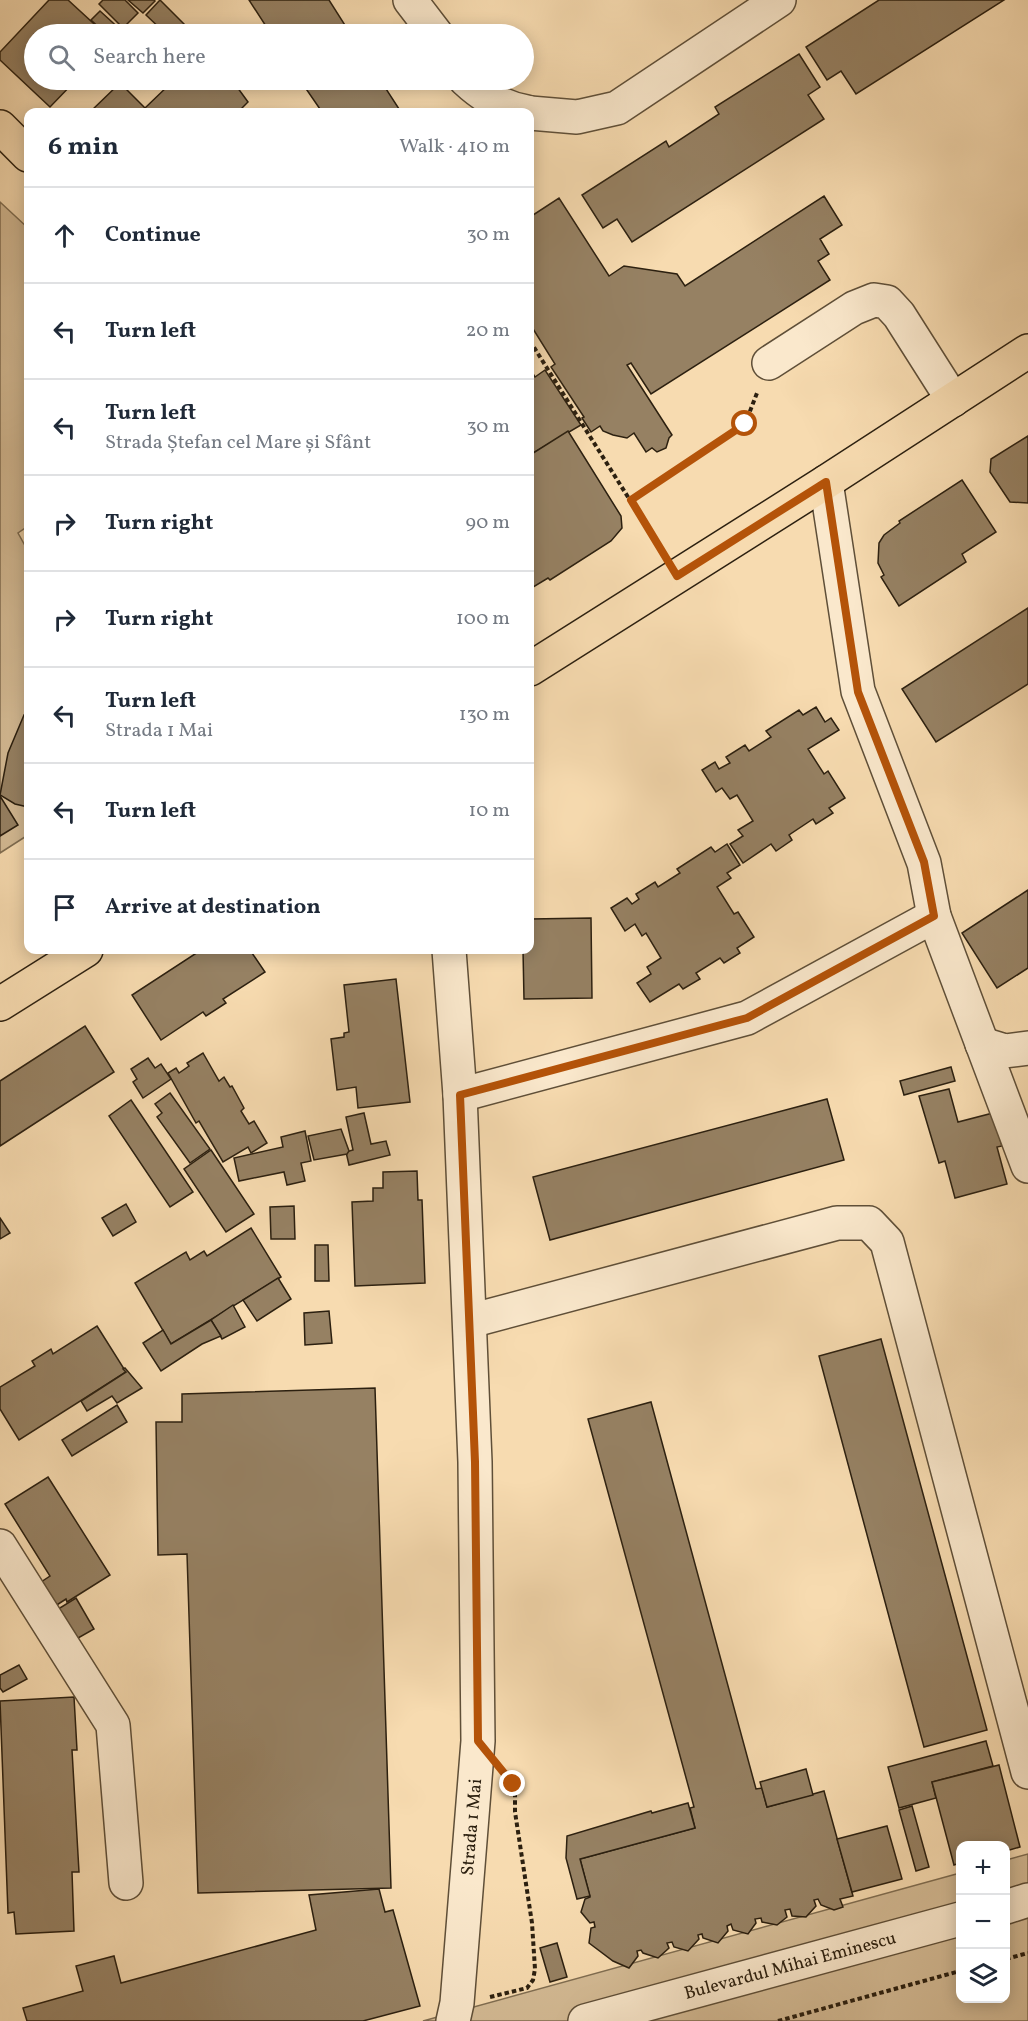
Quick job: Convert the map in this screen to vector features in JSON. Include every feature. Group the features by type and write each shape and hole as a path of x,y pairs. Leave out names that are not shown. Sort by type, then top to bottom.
{"main road":[{"path":"0,127 24,151"},
{"path":"534,666 1028,351"},
{"path":"0,1004 80,954"}],"street":[{"path":"410,0 428,24"},
{"path":"534,113 577,117 617,108 779,0"},
{"path":"478,90 487,98 510,108"},
{"path":"769,363 854,308 874,300 887,302 898,315 953,400"},
{"path":"826,482 858,692 924,862 934,916 1028,1166"},
{"path":"460,1095 747,1018 934,916"},
{"name":"Strada 1 Mai","path":"449,954 460,1095 470,1321 475,1462 478,1741 455,2012"},
{"path":"982,1044 1005,1051 1028,1047"},
{"path":"470,1321 837,1223 869,1223 887,1242 1028,1772"},
{"path":"0,1546 113,1725 126,1883"},
{"path":"1010,1905 1028,1900"},
{"name":"Bulevardul Mihai Eminescu","path":"585,2021 956,1920"}],"path":[{"path":"534,347 677,576"},
{"path":"631,500 745,424 769,363"},
{"path":"455,2012 527,1988 533,1980 535,1969 531,1923 515,1812 515,1788 478,1741"},
{"path":"1010,1958 1028,1953"},
{"path":"778,2021 956,1972"}],"shaded area":[{"path":"0,202 24,224 24,529 18,533 24,544 24,838 0,853"},
{"path":"1028,1854 1028,2021 423,2021 956,1874 956,2003 1010,2003 1010,1859"}],"building":[{"path":"49,0 68,0 94,24 26,24"},
{"path":"103,0 125,0 138,13 127,24 119,24 99,4"},
{"path":"128,0 154,0 155,1 143,13"},
{"path":"160,0 184,24 155,24 146,15"},
{"path":"249,0 329,0 344,24 265,24"},
{"path":"879,0 1004,0 856,94 841,71 827,80 806,47"},
{"path":"100,11 114,24 95,24 91,20"},
{"path":"24,27 24,83 0,60 0,52"},
{"path":"799,54 820,87 808,95 824,119 632,242 617,219 603,228 582,195 666,141 669,147 719,114 715,107"},
{"path":"32,90 66,90 50,107"},
{"path":"113,90 127,90 145,108 94,108"},
{"path":"164,90 239,90 248,102 242,108 145,108"},
{"path":"307,90 387,90 398,108 319,108"},
{"path":"824,196 842,225 820,239 829,254 818,261 830,280 651,394 631,363 627,365 672,435 666,448 657,452 652,448 646,452 634,433 627,438 603,431 600,426 591,432 582,418 584,417 551,367 555,364 534,330 534,214 559,198 609,276 624,266 677,274 685,286"},
{"path":"545,370 581,425 534,453 534,375 535,377"},
{"path":"568,431 621,516 622,528 611,541 550,580 548,578 534,587 534,452"},
{"path":"1028,436 1028,503 1010,502 990,472 991,459"},
{"path":"962,480 996,532 962,554 966,562 899,606 881,577 884,575 878,563 879,543 884,535 900,523 899,521"},
{"path":"1028,608 1028,684 936,742 902,689"},
{"path":"816,707 825,722 831,718 839,730 808,749 824,774 828,771 845,798 829,808 833,813 816,824 813,819 789,835 792,840 776,851 771,844 743,863 730,844 743,836 738,830 753,821 737,795 730,799 722,788 716,792 702,770 715,762 719,769 730,763 726,757 745,745 749,751 771,737 766,731 799,710 803,715"},
{"path":"24,715 24,806 15,804 0,795 8,753"},
{"path":"0,796 18,825 0,836"},
{"path":"727,844 740,865 727,873 731,878 717,887 734,914 738,912 754,937 737,948 740,953 724,963 720,958 696,973 700,979 683,989 679,984 650,1002 637,983 651,974 647,967 661,958 646,933 642,936 635,924 625,931 611,908 627,898 632,904 639,899 636,894 655,882 658,887 680,873 677,869 711,847 715,852"},
{"path":"1028,890 1028,968 997,988 962,933"},
{"path":"591,918 592,998 524,999 523,954 534,954 534,919"},
{"path":"195,954 253,954 265,972 223,999 226,1003 206,1016 203,1012 161,1040 132,995"},
{"path":"396,979 410,1102 358,1108 356,1087 337,1090 331,1039 344,1037 344,1033 349,1032 344,985"},
{"path":"85,1026 114,1072 0,1146 0,1081"},
{"path":"203,1053 219,1081 224,1077 230,1087 232,1086 244,1108 241,1111 249,1124 254,1121 267,1143 251,1153 248,1147 223,1162 199,1121 196,1123 168,1073 176,1068 179,1073 189,1066 187,1063"},
{"path":"148,1058 155,1068 161,1064 171,1079 143,1098 133,1082 137,1079 131,1069"},
{"path":"951,1067 955,1081 904,1095 900,1081"},
{"path":"949,1089 958,1122 993,1113 1002,1146 997,1147 1007,1184 955,1198 945,1161 939,1163 919,1096"},
{"path":"170,1093 210,1149 190,1163 157,1117 162,1113 155,1104"},
{"path":"827,1099 844,1160 550,1240 533,1177"},
{"path":"131,1100 193,1192 170,1207 109,1116"},
{"path":"364,1113 371,1144 386,1141 390,1155 349,1165 346,1152 353,1150 346,1117"},
{"path":"341,1129 349,1151 347,1154 314,1160 308,1136"},
{"path":"305,1131 311,1161 301,1163 305,1181 287,1185 284,1172 239,1181 234,1158 283,1147 281,1137"},
{"path":"211,1150 254,1214 226,1232 184,1169"},
{"path":"417,1171 418,1200 422,1200 425,1283 355,1286 352,1202 373,1201 373,1188 383,1188 383,1172"},
{"path":"126,1204 136,1222 113,1236 102,1218"},
{"path":"294,1206 295,1239 271,1239 270,1207"},
{"path":"0,1218 10,1233 0,1239"},
{"path":"251,1228 281,1277 171,1344 135,1283 186,1252 190,1260 204,1251 207,1256"},
{"path":"315,1245 328,1245 329,1281 315,1281"},
{"path":"278,1278 291,1299 257,1321 243,1300"},
{"path":"233,1305 245,1327 222,1339 211,1320"},
{"path":"329,1311 332,1343 305,1345 304,1313"},
{"path":"211,1320 221,1336 202,1344 161,1371 143,1343 163,1330 171,1344"},
{"path":"97,1326 126,1372 19,1440 0,1409 0,1387 35,1366 32,1361 51,1349 53,1354"},
{"path":"881,1339 987,1730 924,1747 819,1356"},
{"path":"125,1368 142,1388 117,1403 112,1396 87,1411 81,1401 126,1372 123,1369"},
{"path":"375,1388 391,1888 198,1893 187,1554 158,1555 156,1422 182,1422 182,1394"},
{"path":"651,1402 756,1789 762,1788 767,1807 824,1791 853,1896 840,1899 843,1907 834,1910 821,1905 818,1899 814,1900 816,1906 806,1917 792,1916 790,1909 785,1910 787,1917 777,1925 762,1922 761,1918 755,1919 756,1923 748,1934 733,1930 731,1924 727,1926 728,1931 718,1943 703,1938 702,1934 698,1935 699,1939 688,1951 674,1947 672,1942 667,1943 669,1948 658,1958 643,1953 641,1950 637,1951 638,1956 629,1968 613,1961 589,1943 591,1928 595,1927 594,1922 590,1923 581,1912 585,1899 590,1897 580,1859 695,1828 690,1808 694,1807 588,1419"},
{"path":"117,1405 127,1422 72,1456 62,1440"},
{"path":"48,1477 110,1575 67,1602 66,1599 49,1610 41,1582 50,1576 5,1504"},
{"path":"76,1598 94,1629 64,1646 42,1619"},
{"path":"19,1665 27,1679 3,1692 0,1688 0,1675"},
{"path":"74,1697 77,1750 72,1750 79,1872 72,1872 74,1931 16,1934 14,1912 8,1913 0,1701"},
{"path":"986,1741 993,1766 932,1782 936,1798 899,1808 888,1767"},
{"path":"999,1765 1020,1847 1010,1850 1010,1841 956,1841 956,1864 954,1865 932,1782"},
{"path":"806,1769 813,1795 767,1807 760,1782"},
{"path":"688,1803 695,1828 580,1859 590,1896 577,1899 566,1858 567,1836 651,1811 652,1813"},
{"path":"912,1806 929,1867 916,1871 899,1810"},
{"path":"887,1826 902,1879 852,1892 837,1839"},
{"path":"379,1889 385,1912 393,1910 420,2006 363,2021 27,2021 23,2008 83,1991 76,1966 114,1956 121,1983 316,1930 309,1895"},
{"path":"557,1943 567,1977 550,1982 540,1948"}],"route":[{"path":"513,1784 478,1741 475,1462 460,1095 747,1018 934,916 924,862 858,692 826,482 677,576 631,500 745,424"}]}
